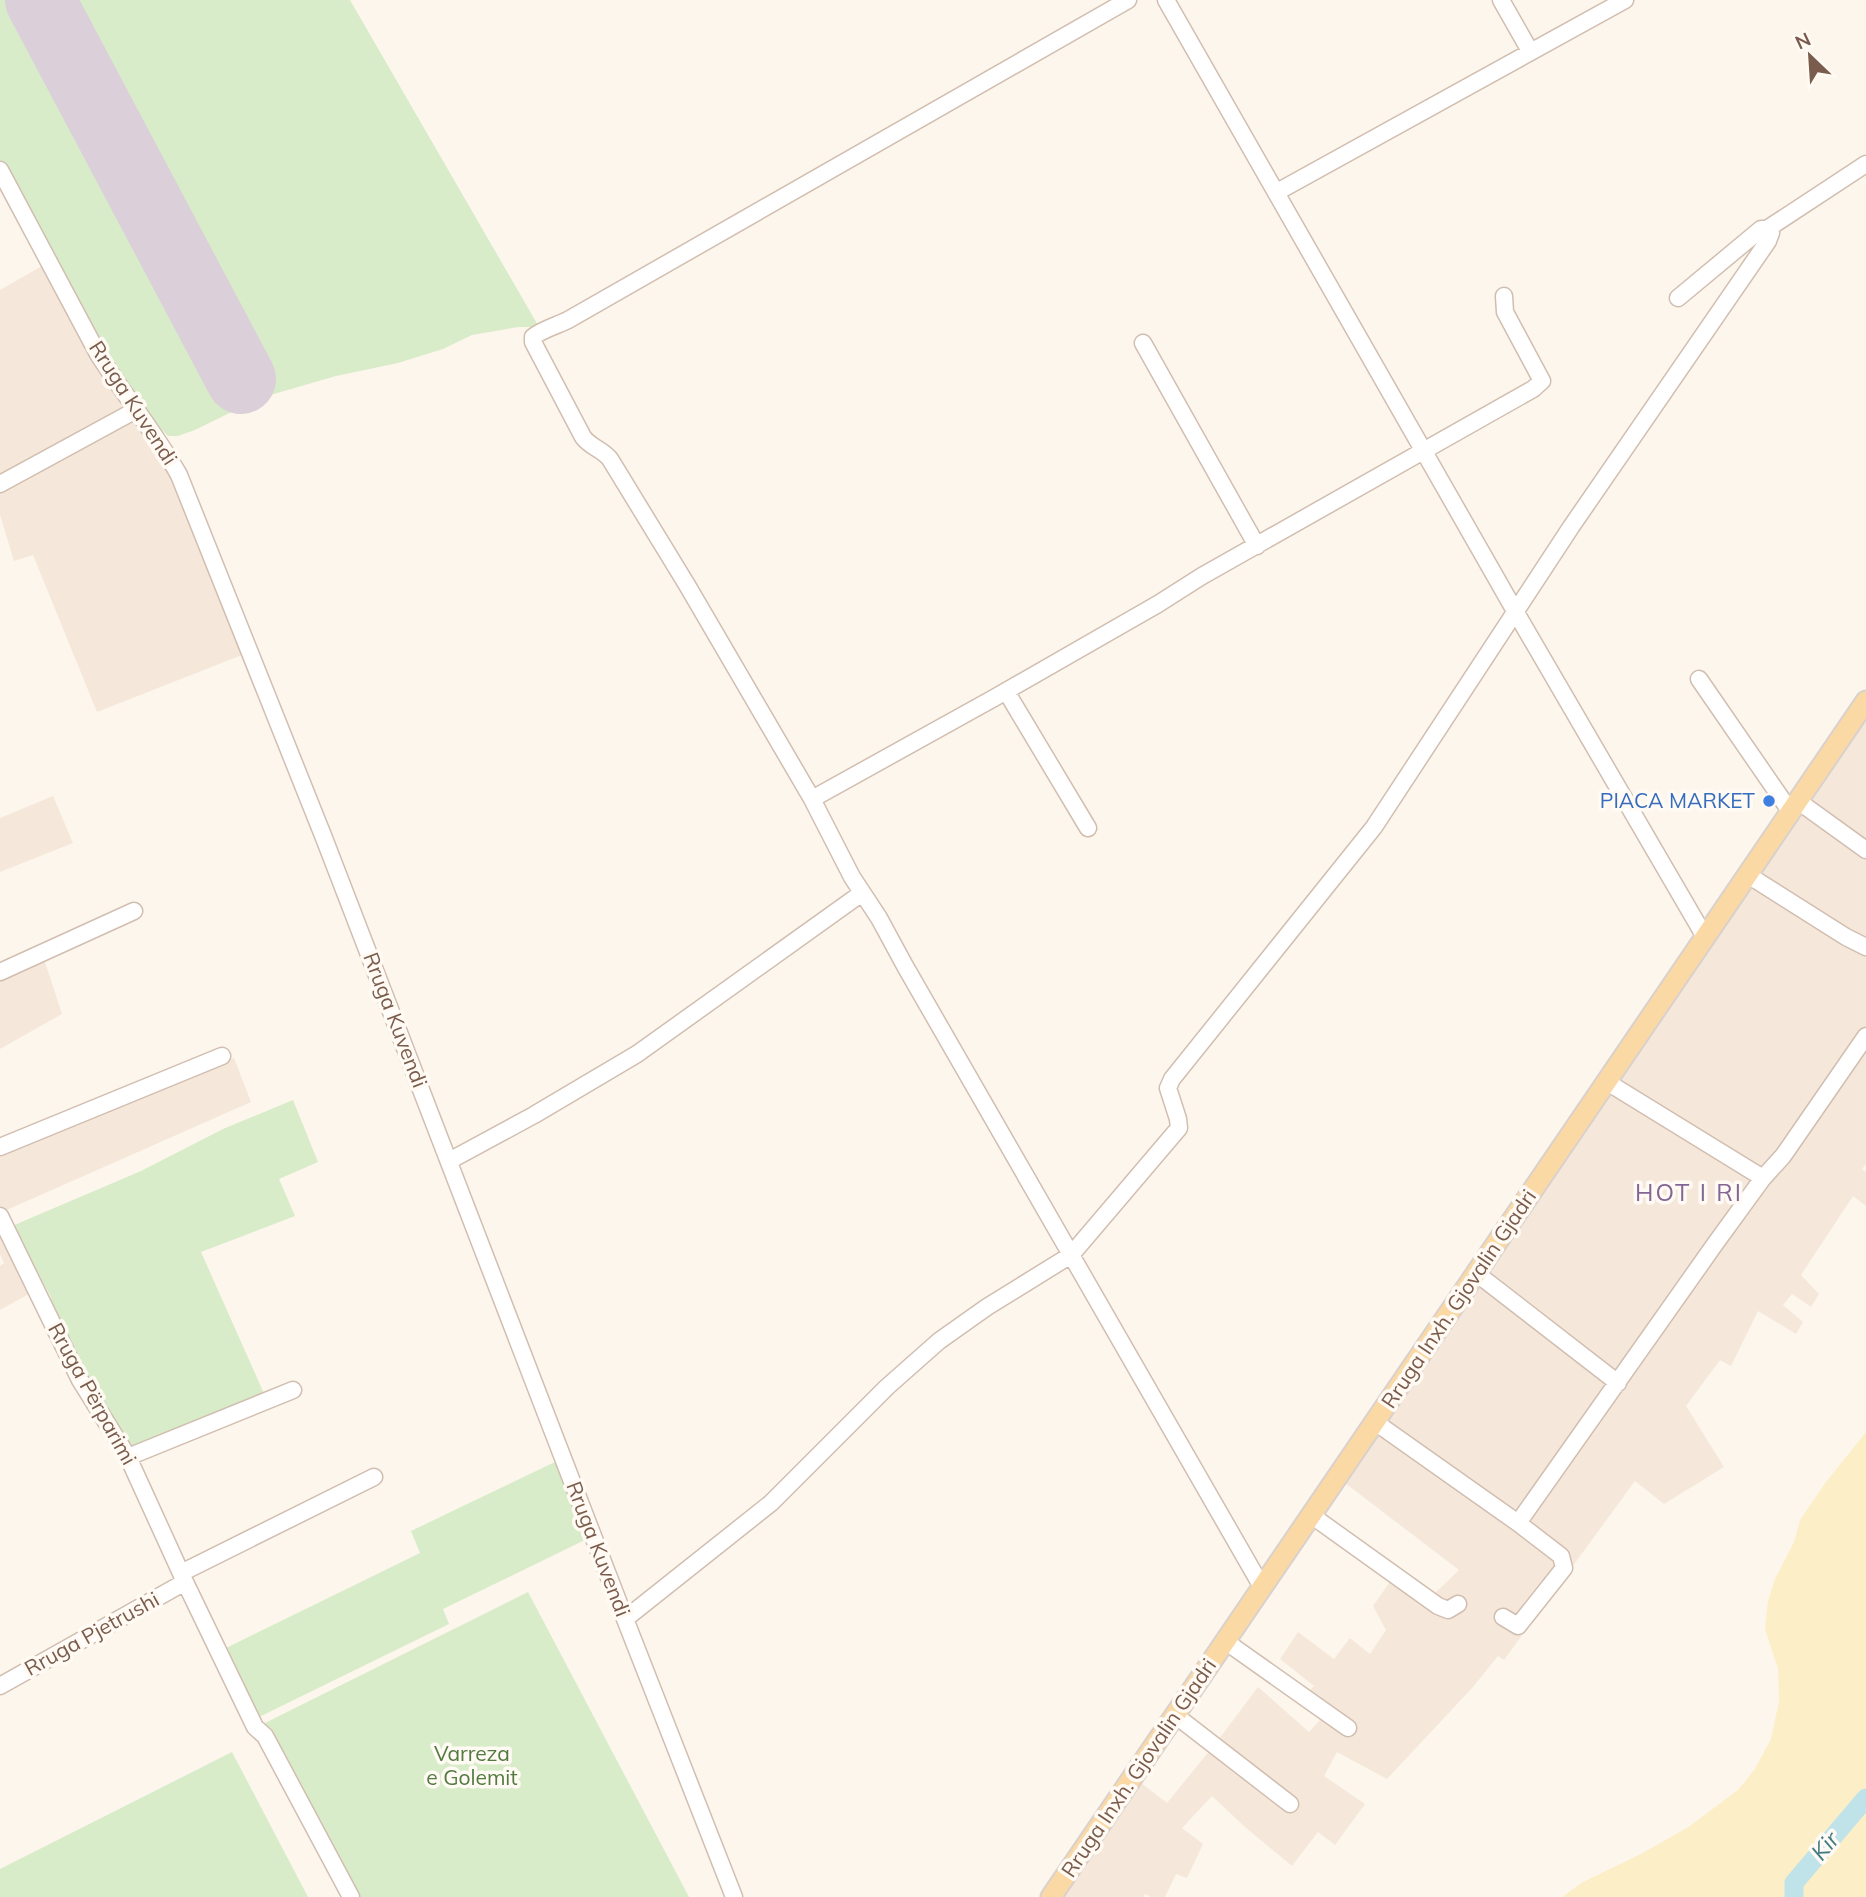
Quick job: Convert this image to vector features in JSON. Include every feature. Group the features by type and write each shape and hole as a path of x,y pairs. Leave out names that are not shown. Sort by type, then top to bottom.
{"main road":[{"name":"Rruga Inxh. Gjovalin Gjadri","path":"1051,1897 1865,703"}],"street":[{"path":"1128,0 568,320 540,332 533,337 533,342 583,437 588,444 605,453 610,459 687,584 1262,1587"},
{"path":"1166,0 1515,611 1705,937"},
{"path":"1501,0 1530,51"},
{"path":"1277,192 1625,0"},
{"path":"1678,298 1761,229 1767,229 1866,164"},
{"name":"Rruga Kuvendi","path":"0,170 98,354 157,437 179,475 324,838 734,1897"},
{"path":"625,1619 771,1503 887,1387 939,1341 979,1312 1071,1255 1178,1128 1178,1119 1168,1088 1172,1079 1374,827 1578,516 1768,241 1771,233 1767,229"},
{"path":"812,799 1533,389 1542,380 1505,312 1504,296"},
{"path":"1143,343 1257,546"},
{"path":"0,484 136,410"},
{"path":"1699,679 1794,806 1866,850"},
{"path":"1006,691 1088,828"},
{"path":"1748,875 1866,947"},
{"path":"449,1161 545,1109 636,1054 862,893"},
{"path":"0,972 134,911"},
{"path":"1518,1523 1763,1178 1783,1156 1866,1036"},
{"path":"0,1147 222,1056"},
{"path":"1606,1082 1763,1178"},
{"name":"Rruga Përparimi","path":"0,1216 80,1380 128,1457 256,1727 265,1735 351,1897"},
{"path":"1476,1273 1618,1383"},
{"path":"128,1457 293,1390"},
{"path":"1375,1422 1560,1556 1564,1568 1518,1626 1503,1617"},
{"path":"183,1577 374,1477"},
{"path":"1311,1515 1438,1606 1448,1610 1458,1604"},
{"name":"Rruga Pjetrushi","path":"0,1686 183,1577"},
{"path":"1225,1641 1348,1728"},
{"path":"1175,1716 1290,1804"}],"shaded area":[{"path":"42,266 121,405 165,463 242,655 97,712 33,555 14,561 0,515 0,290"},
{"path":"1866,707 1866,1164 1862,1169 1866,1172 1866,1206 1853,1196 1801,1275 1819,1294 1811,1307 1792,1294 1783,1305 1803,1322 1796,1334 1758,1311 1731,1366 1720,1360 1686,1406 1724,1467 1664,1504 1635,1481 1504,1660 1498,1656 1473,1687 1387,1779 1337,1752 1324,1776 1365,1804 1335,1845 1318,1832 1292,1866 1212,1796 1182,1828 1203,1844 1187,1878 1176,1874 1165,1897 1145,1894 1143,1897 1060,1897 1140,1782 1167,1803 1258,1687 1309,1732 1322,1718 1298,1703 1314,1686 1280,1659 1298,1632 1334,1659 1350,1638 1370,1654 1386,1630 1373,1606 1397,1572 1432,1596 1459,1570 1341,1480"},
{"path":"53,796 73,843 0,872 0,818"},
{"path":"44,959 62,1014 0,1049 0,979"},
{"path":"234,1058 251,1102 0,1213 0,1154"},
{"path":"0,1231 34,1291 0,1310 0,1266 4,1263 0,1254"}],"green space":[{"path":"0,0 350,0 539,327 518,327 472,335 443,349 398,363 336,376 260,398 195,430 178,436 168,436 116,371 0,164"},
{"path":"293,1100 318,1162 279,1179 295,1216 201,1252 266,1398 133,1452 52,1310 51,1297 12,1226 141,1171 223,1129"},
{"path":"559,1460 589,1538 443,1609 449,1624 257,1718 222,1650 420,1553 411,1531"},
{"name":"Varreza e Golemit","path":"528,1592 689,1897 357,1897 265,1723"},
{"path":"232,1752 308,1897 0,1897 0,1869"}],"sand":[{"path":"1866,1432 1866,1897 1562,1897 1583,1882 1687,1828 1738,1790 1755,1769 1771,1739 1779,1701 1778,1669 1765,1629 1768,1601 1775,1579 1794,1542 1800,1520"}],"waterway":[{"name":"Kir","path":"1794,1897 1794,1883 1866,1798"}],"runway":[{"path":"40,0 241,379"}],"place":[{"name":"PIACA MARKET","path":"1769,801"}],"district":[{"name":"HOT I RI","path":"1689,1193"}]}
